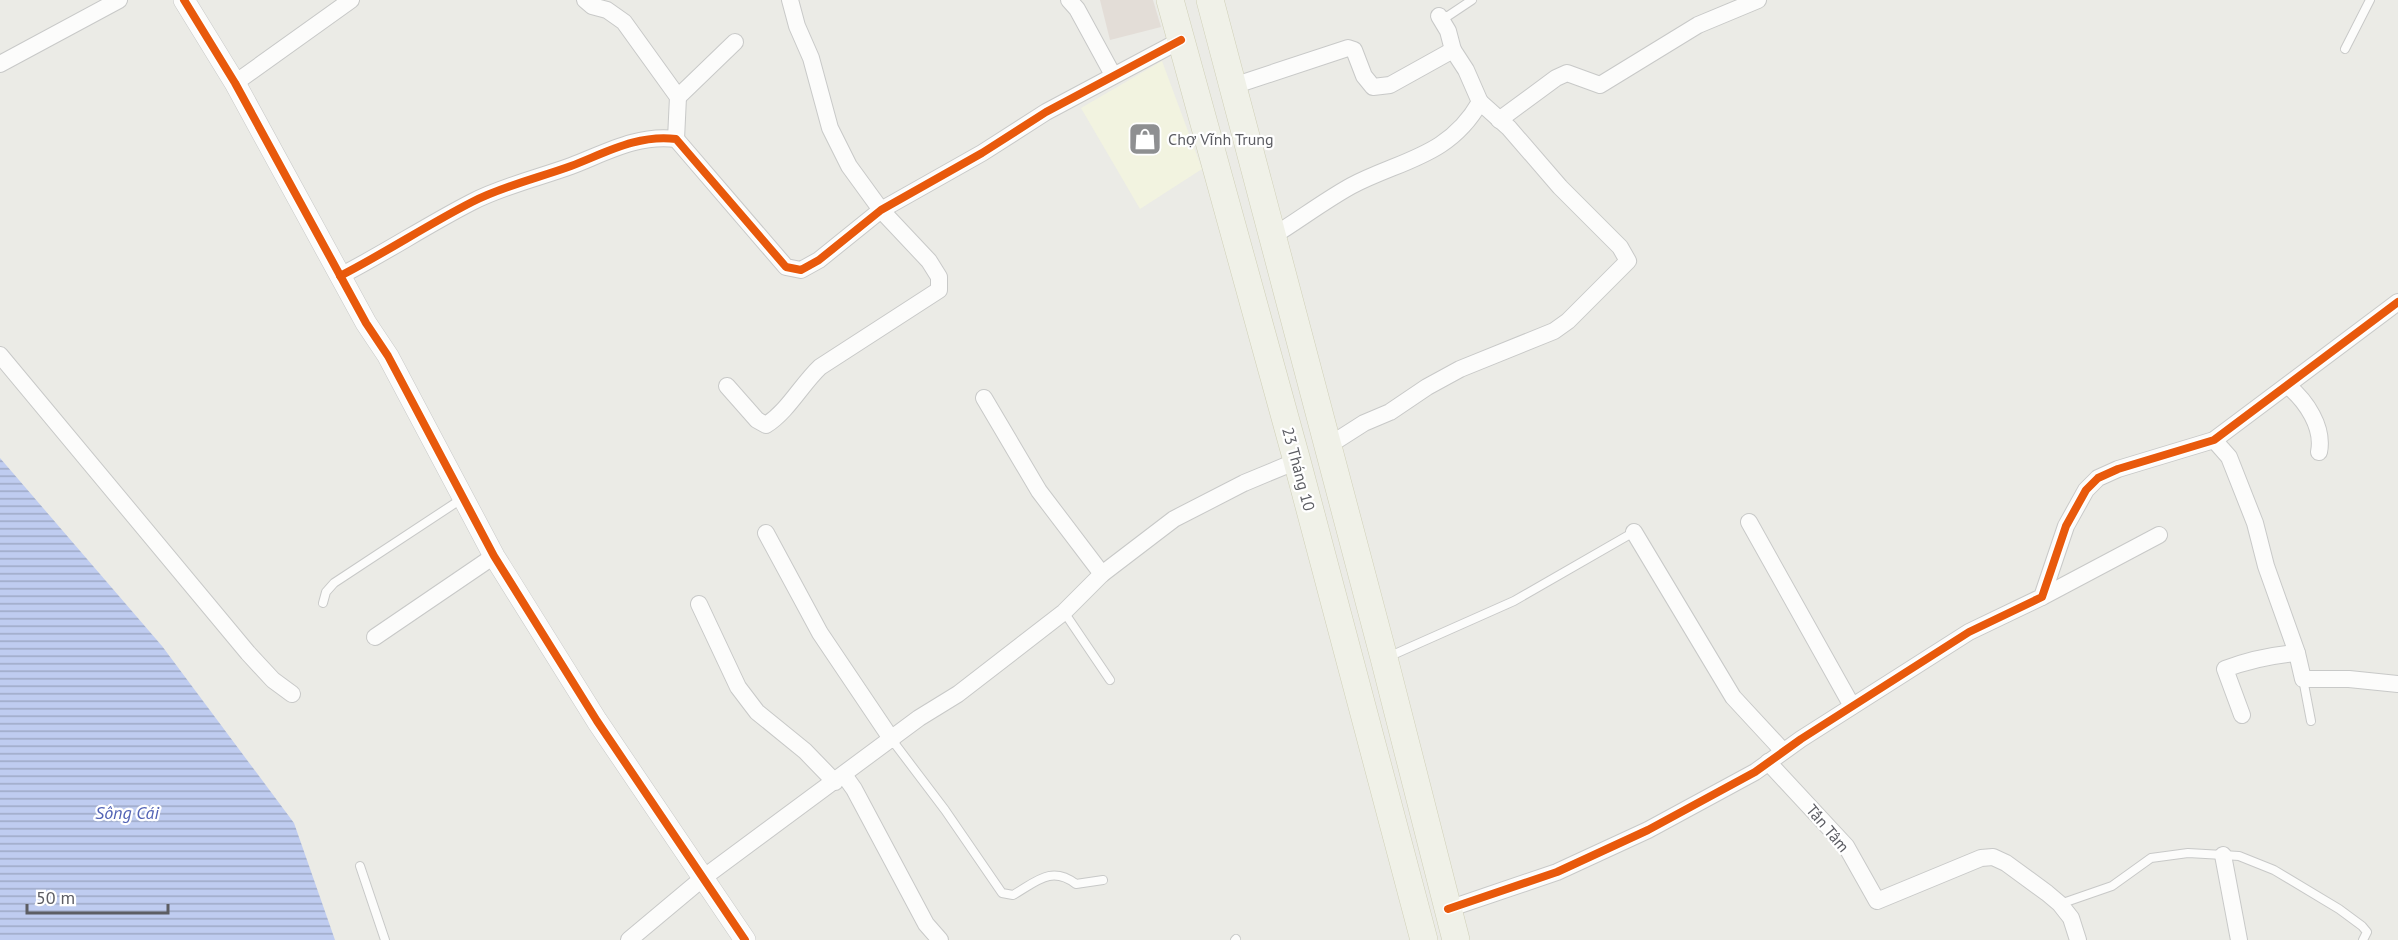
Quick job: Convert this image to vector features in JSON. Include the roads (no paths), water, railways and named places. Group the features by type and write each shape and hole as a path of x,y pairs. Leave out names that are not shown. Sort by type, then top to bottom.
{"main road":[{"name":"23 Tháng 10","path":"1170,0 1297,461 1424,940"},
{"name":"23 Tháng 10","path":"1215,2 1233,86 1456,940"},
{"path":"1297,461 1328,446"}],"street":[{"path":"0,64 119,0"},
{"path":"184,0 235,83 366,323 388,356 494,556 597,721 745,940"},
{"path":"235,83 351,0"},
{"path":"585,0 592,6 607,10 624,22 678,97 676,139 786,267 801,270 819,260 881,210 982,153 1046,112 1181,40"},
{"path":"727,386 757,420 766,425 775,419 807,379 820,367 939,290 939,277 929,261 881,210 849,166 830,128 811,58 797,26 790,0"},
{"path":"1069,0 1077,9 1113,75"},
{"path":"1498,120 1556,78 1567,73 1600,85 1698,25 1758,0"},
{"path":"1328,446 1364,423 1390,412 1427,387 1460,369 1554,331 1568,321 1628,261 1620,247 1560,187 1509,128 1480,102 1454,50 1449,31 1439,16"},
{"path":"678,97 735,42"},
{"path":"1233,86 1348,48 1353,50 1364,76 1373,87 1390,85 1454,50"},
{"path":"1273,236 1334,195 1425,155 1466,121 1480,102"},
{"path":"340,276 386,253 474,201 503,189 571,166 615,147 645,139 676,139"},
{"path":"2042,597 2066,526 2086,490 2098,478 2214,440 2398,302"},
{"path":"0,355 248,653 273,680 292,694"},
{"path":"2288,386 2300,396 2313,416 2321,443 2319,452"},
{"path":"984,398 1039,491 1102,574"},
{"path":"2214,440 2229,457 2255,523 2266,566 2297,653 2303,679 2349,679 2398,684"},
{"path":"629,940 704,878 919,718 958,694 1064,612 1102,574 1174,519 1244,483 1297,461"},
{"path":"1749,522 1852,706"},
{"path":"1634,532 1733,697 1783,751"},
{"path":"766,533 820,633 892,740"},
{"path":"1448,909 1557,872 1648,830 1745,777 1970,632 2159,535"},
{"path":"375,637 494,556"},
{"path":"699,604 738,687 757,712 854,789 926,924 940,940"},
{"path":"2242,714 2225,669 2254,659 2297,653"},
{"name":"Tấn Tâm","path":"1768,762 1846,846 1877,901 1981,858 1993,856 2006,863 2060,904"},
{"path":"2223,855 2239,940"},
{"path":"2060,904 2071,918 2078,940"}],"lane":[{"path":"1439,16 1448,16 1472,0"},
{"path":"2345,49 2370,0"},
{"path":"323,603 326,592 334,583 464,498"},
{"path":"1384,658 1514,601 1634,532"},
{"path":"1064,612 1110,680"},
{"path":"2303,679 2311,721"},
{"path":"892,740 945,810 1002,893 1012,895 1051,874 1065,876 1076,884 1103,880"},
{"path":"2060,904 2112,886 2151,858 2188,853 2223,855 2257,862 2274,870 2362,926 2367,932 2363,940"},
{"path":"360,866 386,940"}],"water":[{"name":"Sông Cái","path":"0,458 162,646 294,823 335,940 0,940"}],"place":[{"name":"Chợ Vĩnh Trung","path":"1145,139"}]}
